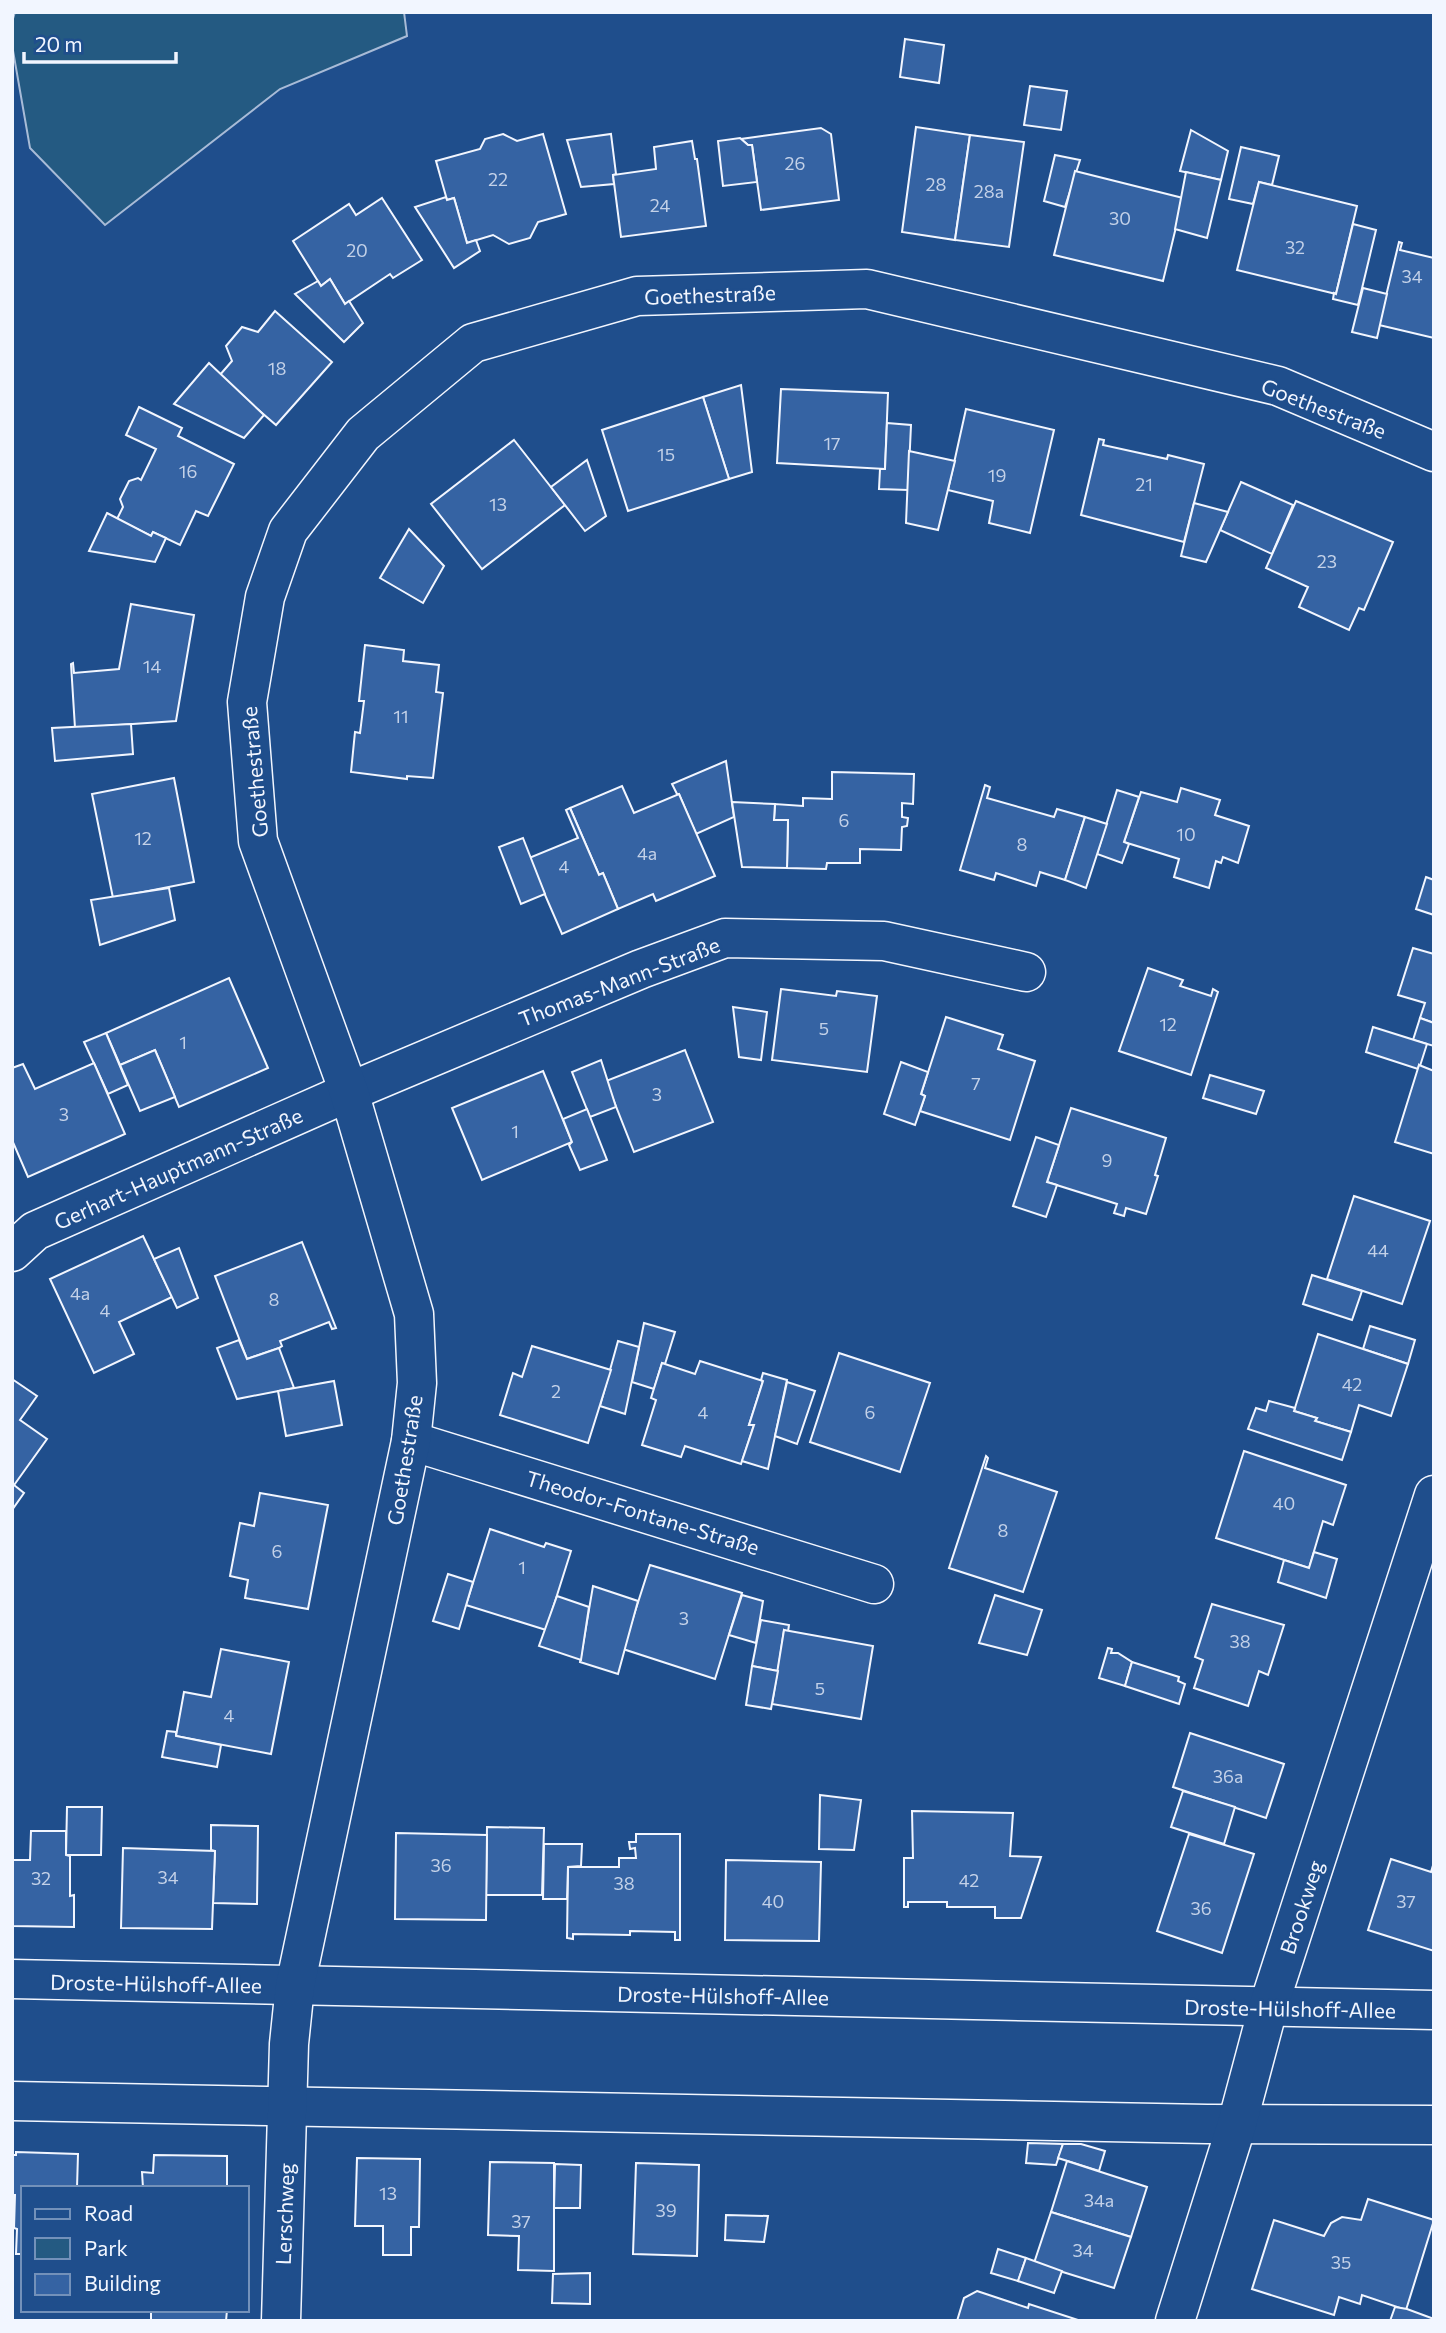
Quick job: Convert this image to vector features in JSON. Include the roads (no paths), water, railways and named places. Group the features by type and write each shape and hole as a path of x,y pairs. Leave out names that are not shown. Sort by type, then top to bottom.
{"street":[{"name":"Goethestraße","path":"288,2108 289,2043 295,1986 411,1441 417,1383 414,1314 349,1092 258,841 247,702 265,597 288,531 363,434 473,343 637,296 867,289 1278,386 1434,452"},
{"name":"Thomas-Mann-Straße","path":"349,1092 641,969 725,938 884,942 1026,972"},
{"name":"Gerhart-Hauptmann-Straße","path":"12,1252 35,1231 349,1092"},
{"name":"Theodor-Fontane-Straße","path":"411,1441 874,1584"},
{"name":"Brookweg","path":"1175,2321 1237,2124 1268,2008 1434,1495"},
{"name":"Droste-Hülshoff-Allee","path":"12,1979 1434,2010"},
{"path":"12,2101 288,2108 1434,2125"},
{"name":"Lerschweg","path":"281,2321 288,2108"}]}
